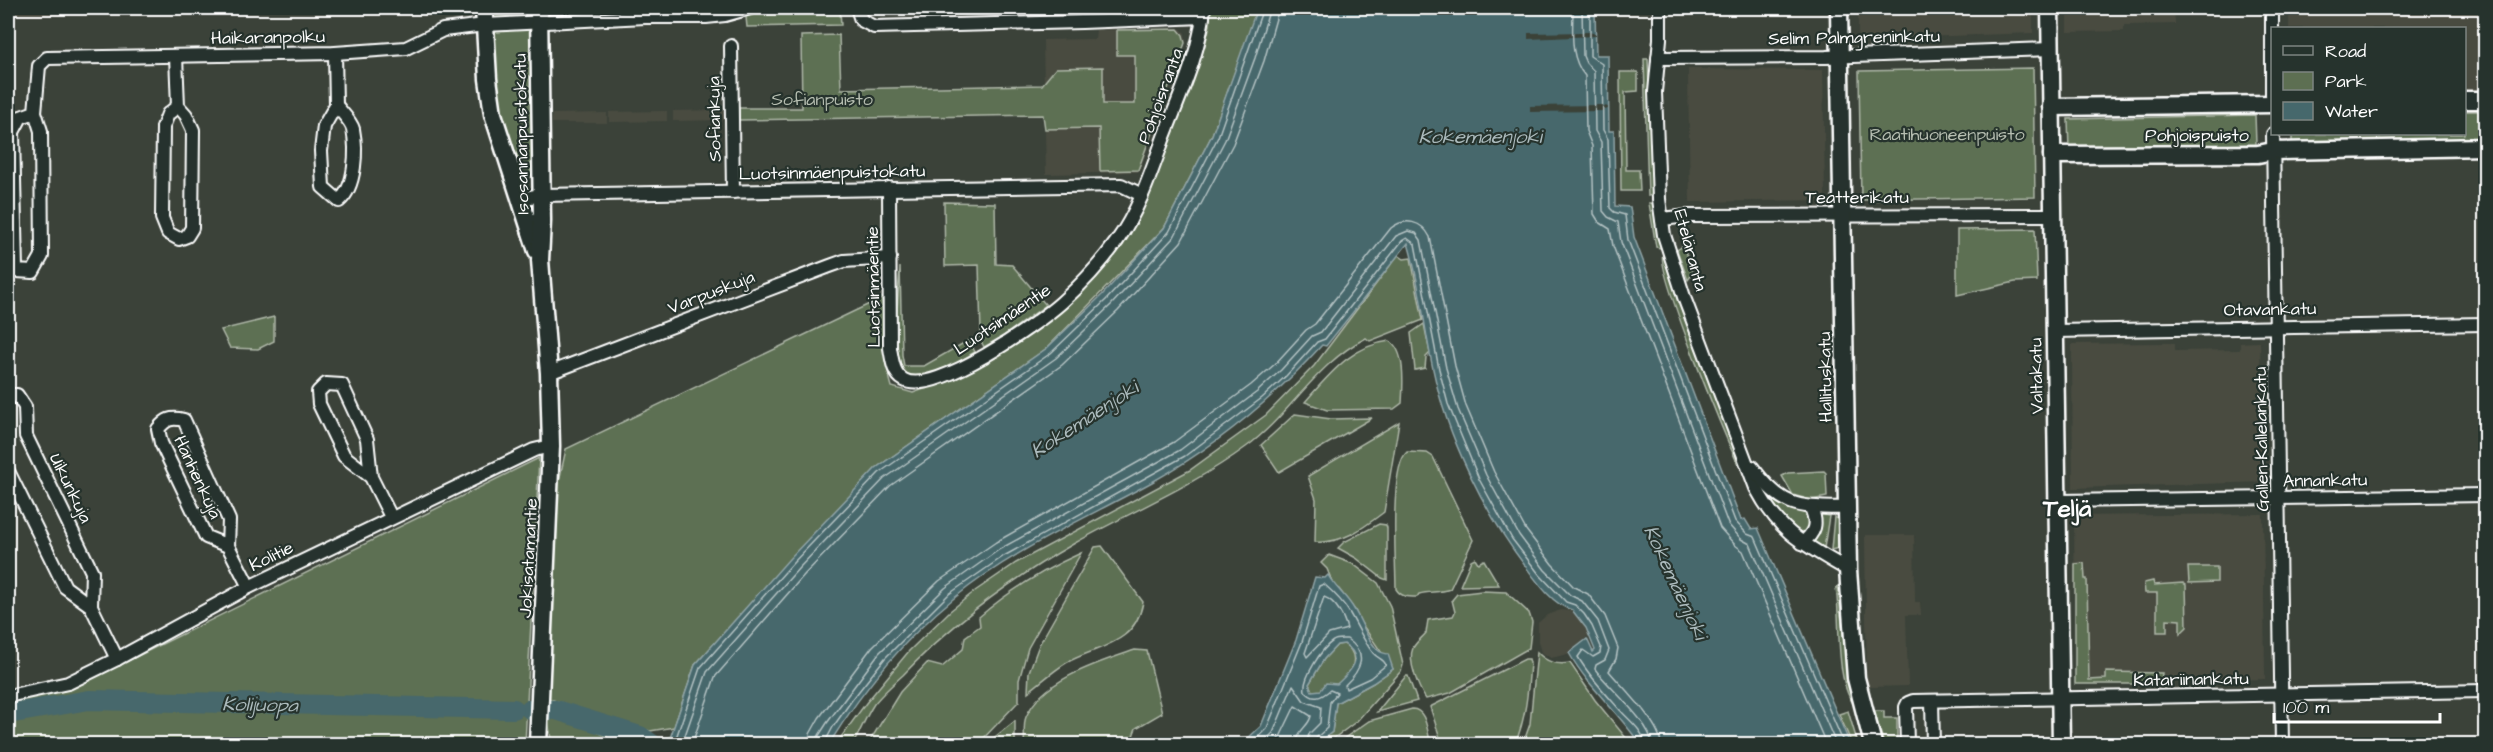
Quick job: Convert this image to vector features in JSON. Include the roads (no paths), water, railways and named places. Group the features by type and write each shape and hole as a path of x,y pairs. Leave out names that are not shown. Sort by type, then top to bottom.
{"street":[{"name":"Isosannanpuistokatu","path":"484,8 488,79 493,114 540,260"},
{"name":"Haikaranpolku","path":"35,112 39,66 47,58 336,53 406,48 443,30 485,26 539,15 706,17 725,15 750,8"},
{"path":"856,8 861,20 874,27 960,26 1203,12"},
{"name":"Eteläranta","path":"1660,8 1659,58 1655,92 1662,219 1677,277 1756,488 1773,517 1791,536 1848,570"},
{"name":"Hallituskatu","path":"1839,8 1848,570 1856,678 1873,744"},
{"name":"Valtakatu","path":"2050,8 2061,744"},
{"path":"2272,8 2272,27"},
{"name":"Pohjoisranta","path":"1142,195 1200,40 1203,12"},
{"name":"Isosannanpuistokatu","path":"539,15 540,260 549,373"},
{"name":"Sofiankuja","path":"731,46 733,192"},
{"name":"Selim Palmgreninkatu","path":"1659,58 2051,49"},
{"path":"336,53 336,105 324,126 321,151 323,187 339,201 348,194 354,169 352,126 336,105"},
{"path":"176,56 178,106 186,115 193,130 192,228 187,236 179,239 168,233 162,218 163,127 168,114 178,106"},
{"path":"2466,100 2486,100"},
{"name":"Pohjoispuisto","path":"2051,107 2271,104"},
{"path":"35,112 41,131 42,256 33,272 16,271 13,132 21,117 35,112"},
{"name":"Gallen-Kallelankatu","path":"2273,135 2278,327 2283,744"},
{"name":"Pohjoispuisto","path":"2052,155 2486,147"},
{"name":"Luotsinmäenpuistokatu","path":"520,199 541,195 1121,185 1142,195"},
{"name":"Luotsinmäentie","path":"889,188 891,348 896,373 904,381"},
{"name":"Luotsimäentie","path":"904,381 918,383 933,381 952,374 1041,319 1062,302 1116,242 1132,218 1142,195"},
{"name":"Teatterikatu","path":"1662,219 1688,216 2053,215"},
{"name":"Varpuskuja","path":"549,373 837,263 860,259 890,258"},
{"name":"Otavankatu","path":"2055,331 2486,324"},
{"name":"Jokisatamantie","path":"538,744 551,446 549,373"},
{"path":"371,477 344,456 319,404 318,392 326,384 342,385 349,397 367,439 371,477 391,517"},
{"name":"Uikunkuja","path":"8,395 17,395 25,407 26,436 92,572 91,606"},
{"name":"Hanhenkuja","path":"228,546 206,537 161,443 158,429 166,420 175,418 184,420 229,520 228,546 249,587"},
{"name":"Kolitie","path":"8,696 68,683 249,587 391,517 534,450 551,446"},
{"name":"Eteläranta","path":"1744,456 1775,494 1797,505 1811,508 1847,508"},
{"name":"Uikunkuja","path":"8,471 65,587 91,606 117,659"},
{"name":"Annankatu","path":"2058,501 2486,495"},
{"path":"1802,543 1810,537 1815,528 1815,517 1811,508"},
{"name":"Katariinankatu","path":"1907,744 1906,707 1908,703 2060,698 2486,691"},
{"path":"1932,701 1933,744"}],"water":[{"name":"Kokemäenjoki","path":"1257,8 1595,8 1596,55 1608,55 1609,131 1614,131 1615,206 1630,207 1634,237 1741,520 1745,519 1751,529 1758,528 1850,744 1640,744 1585,677 1569,653 1587,639 1593,652 1595,650 1586,628 1572,610 1552,599 1530,573 1496,522 1469,473 1439,395 1408,243 1326,346 1322,345 1264,403 1243,420 1176,468 1024,550 953,599 901,648 855,705 829,744 668,744 695,665 789,559 876,468 1047,348 1102,295 1164,228 1212,135"},
{"path":"1328,575 1348,600 1371,642 1379,651 1388,654 1393,669 1336,703 1332,732 1317,744 1242,744 1261,726 1296,640 1315,577 1325,578","holes":["1344,644 1351,649 1355,660 1347,675 1337,684 1326,683 1321,690 1312,691 1309,684 1324,659 1337,645"]}],"waterway":[{"name":"Kolijuopa","path":"8,714 89,700 514,709"},
{"name":"Kolijuopa","path":"530,709 556,710 640,736 652,744"}],"district":[{"name":"Teljä","path":"2067,508"}],"park label":[{"name":"Sofianpuisto","path":"822,99"},
{"name":"Raatihuoneenpuisto","path":"1947,134"}]}
